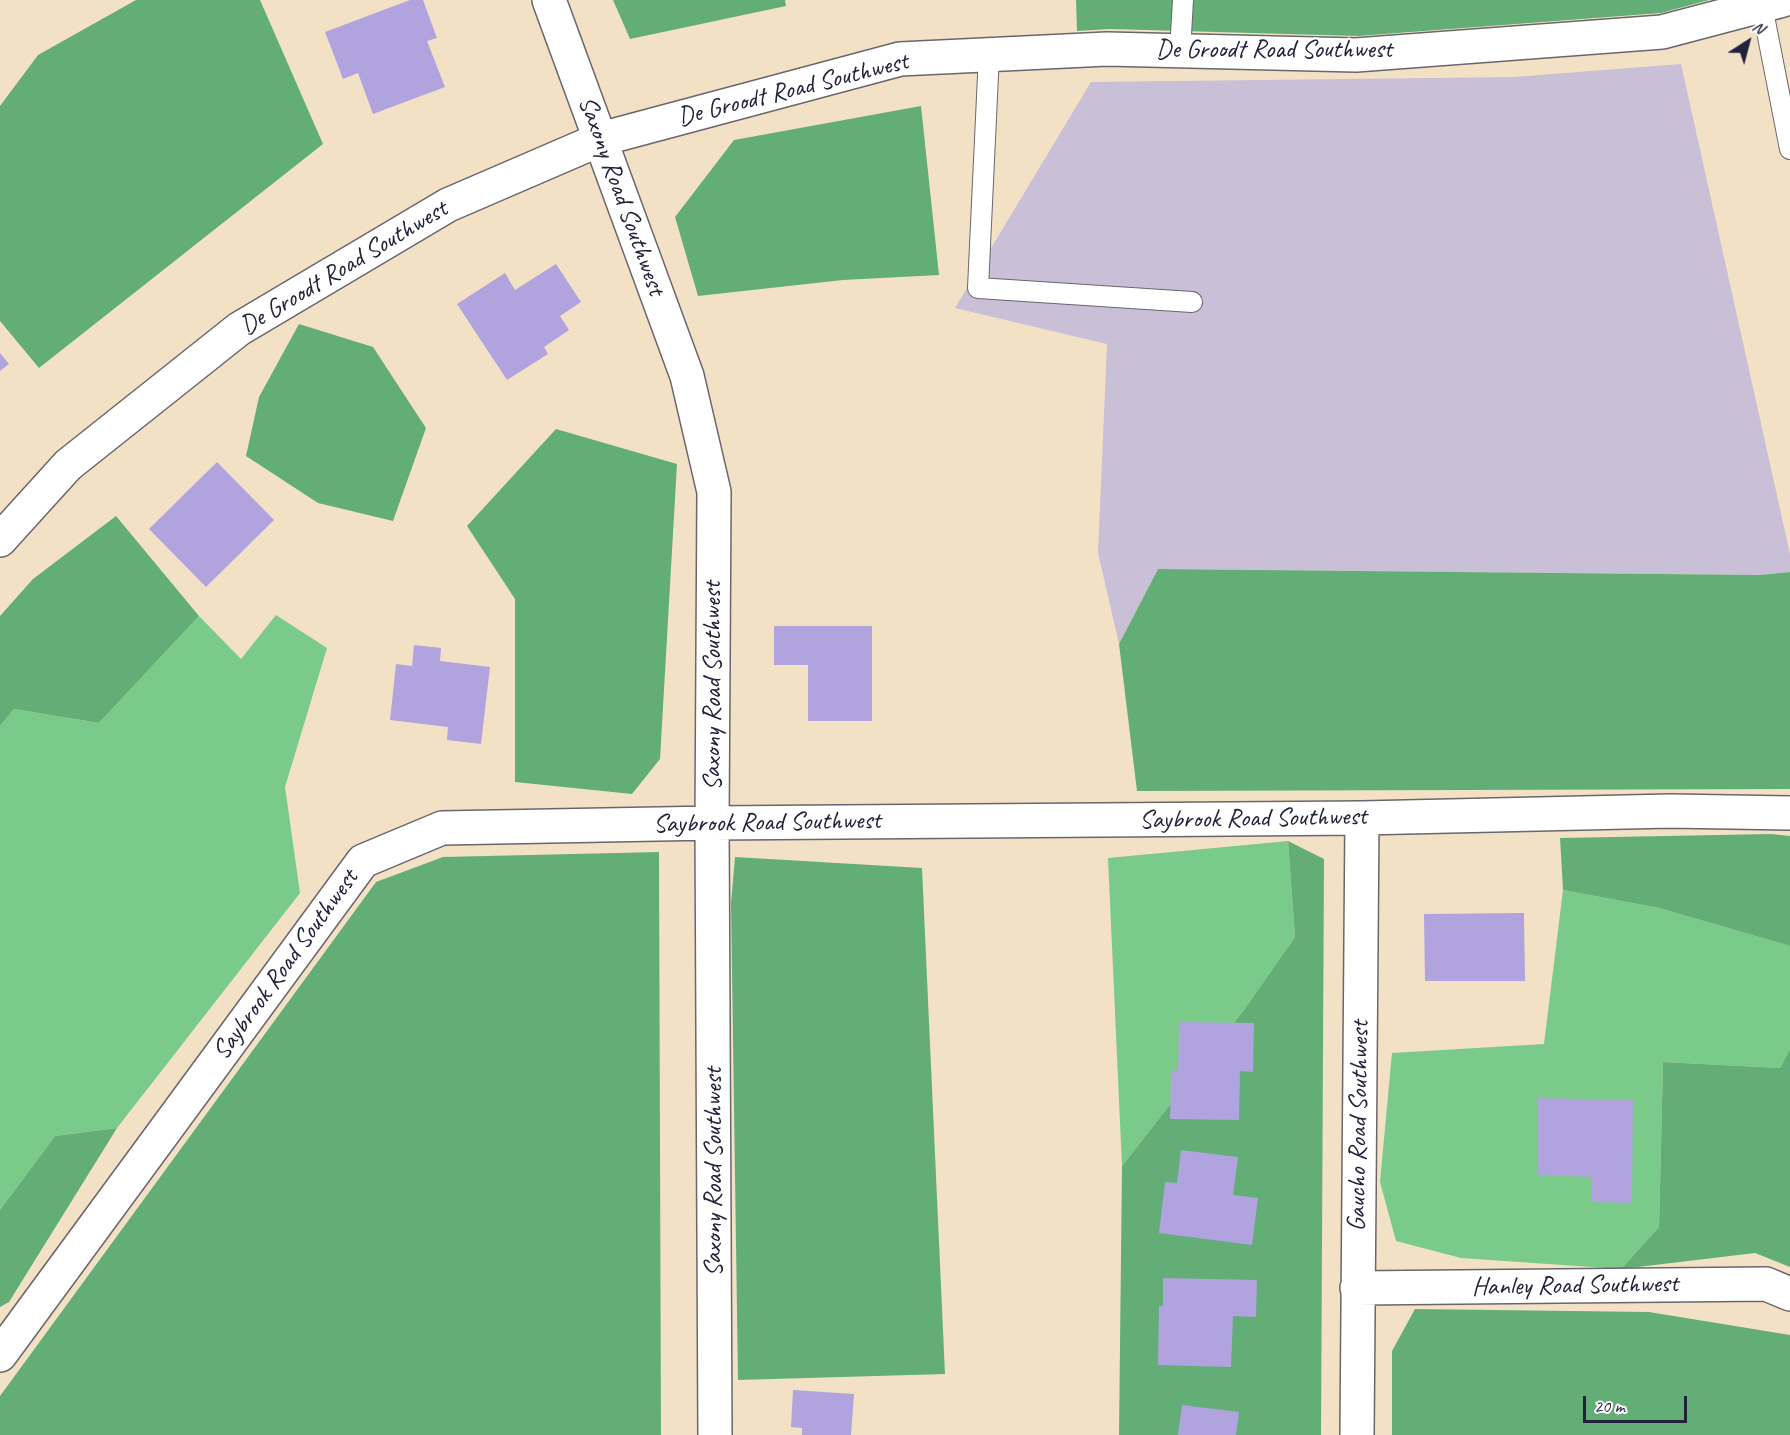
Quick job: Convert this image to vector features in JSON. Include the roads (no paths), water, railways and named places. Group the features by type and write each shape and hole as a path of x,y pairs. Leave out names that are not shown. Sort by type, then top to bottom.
{"street":[{"name":"Saxony Road Southwest","path":"549,0 687,376 714,492 711,823 715,1435"},
{"name":"De Groodt Road Southwest","path":"0,540 68,465 239,329 448,205 601,139 900,59 1107,49 1356,55 1662,32 1772,3"},
{"name":"Saybrook Road Southwest","path":"0,1355 363,861 442,828 711,823 1362,818 1670,811 1790,813"},
{"name":"Gaucho Road Southwest","path":"1357,1435 1362,818"},
{"name":"Hanley Road Southwest","path":"1358,1288 1766,1284 1790,1294"}],"lane":[{"path":"1180,51 1183,0"},
{"path":"1772,3 1790,149"},
{"path":"989,54 978,288 1192,302"}]}
